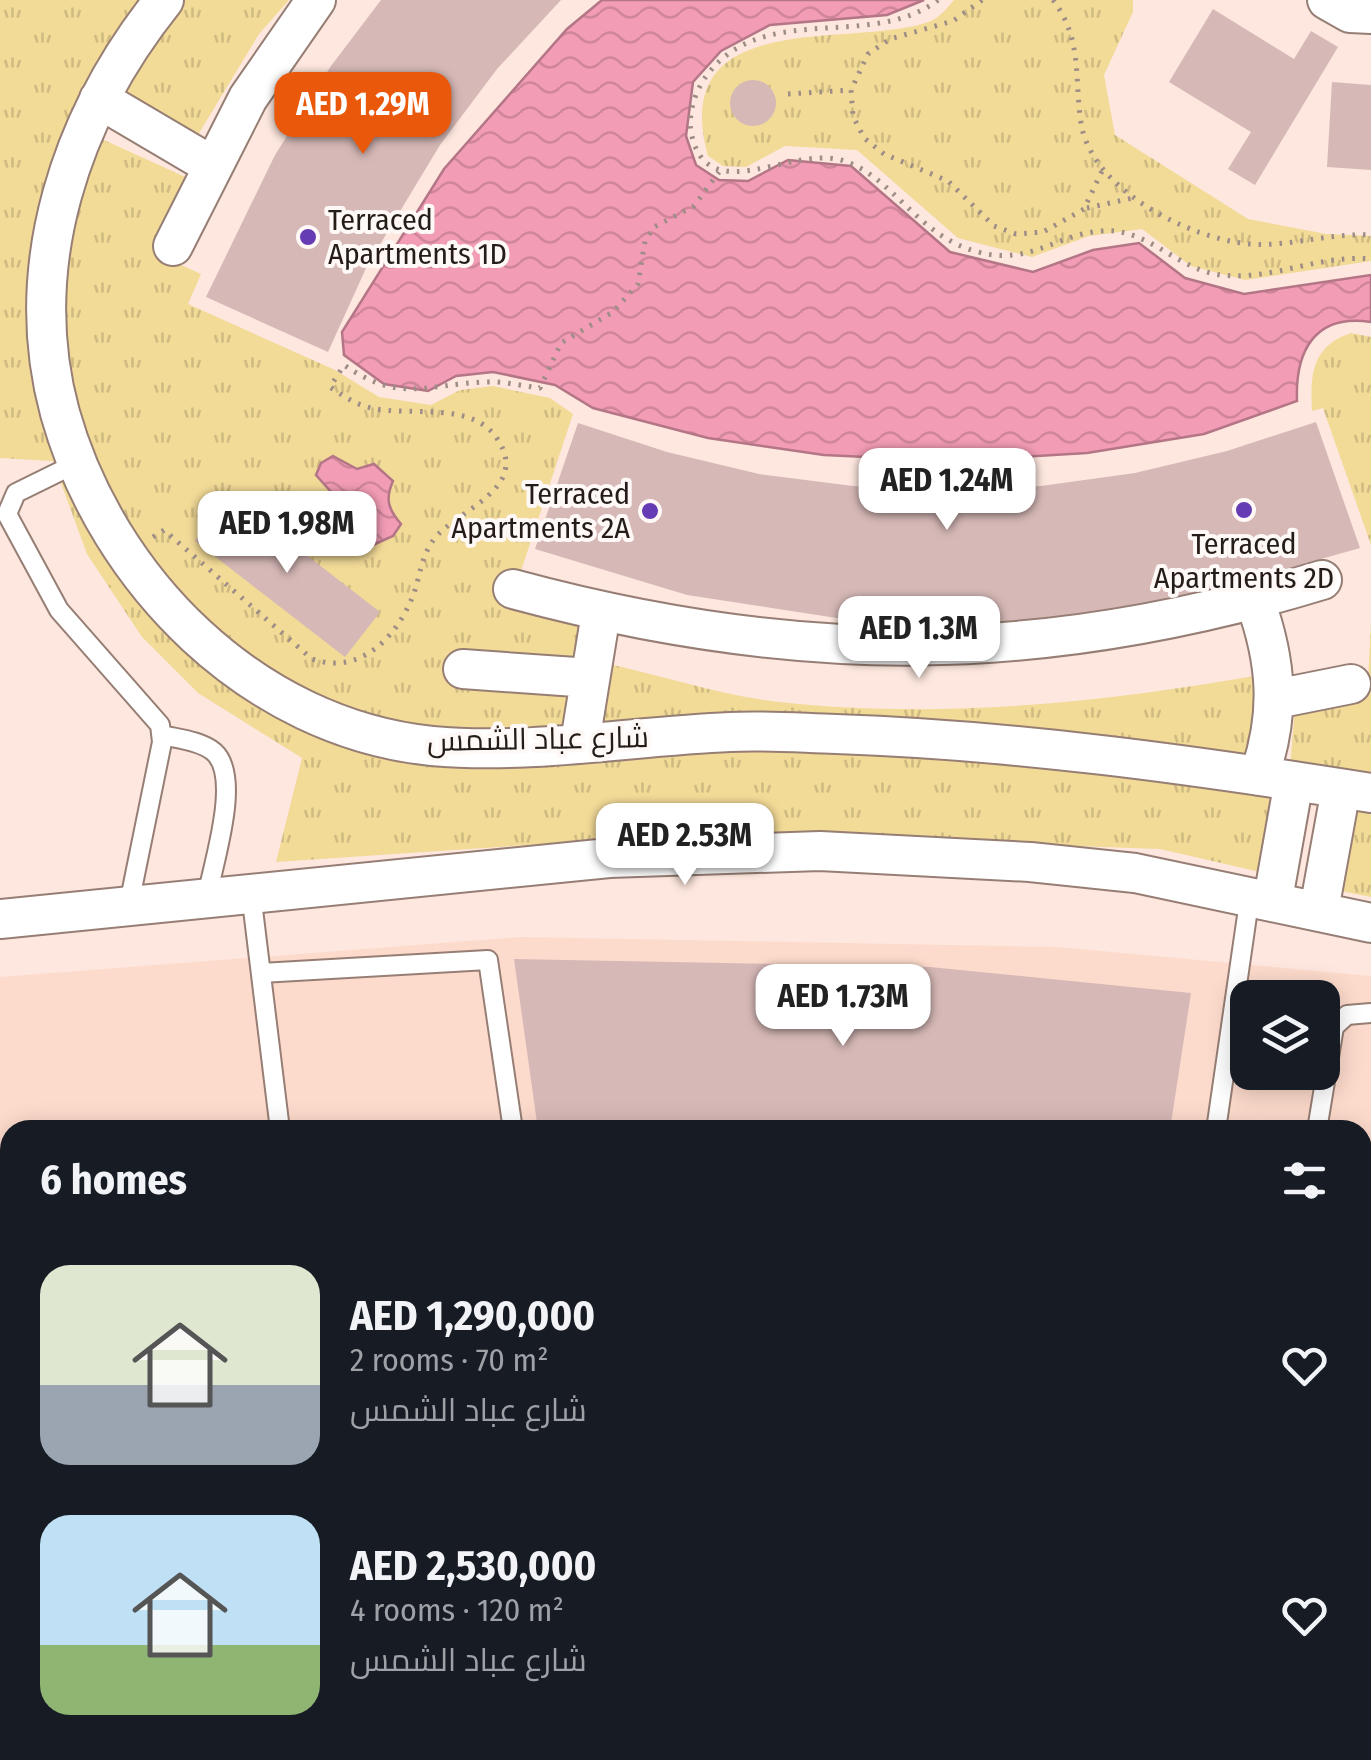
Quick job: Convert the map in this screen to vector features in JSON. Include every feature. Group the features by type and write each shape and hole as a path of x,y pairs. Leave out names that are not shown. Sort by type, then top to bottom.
{"street":[{"name":"شارع عباد الشمس","path":"164,0 98,99 56,213 45,298 54,389 77,463 124,553 173,614 230,664 300,707 338,724 378,737 433,746 734,732 840,734 1050,749 1356,791"},
{"path":"173,246 248,98 316,0"},
{"path":"1327,0 1350,14 1371,14"},
{"path":"98,99 211,165"},
{"path":"513,589 600,612 712,634 881,648 1070,638 1163,622 1322,580"},
{"path":"1255,600 1274,667 1276,699 1277,779 1261,897"},
{"path":"580,742 600,612"},
{"path":"463,669 590,678"},
{"path":"1276,699 1351,684"},
{"path":"1318,910 1356,791"},
{"path":"0,919 609,858 820,852 1030,862 1135,873 1261,897 1371,924"}],"lane":[{"path":"77,463 16,493 8,506 8,521 59,610 90,650 155,717 162,734 130,904"},
{"path":"162,734 207,747 218,755 228,778 206,897"},
{"path":"251,892 279,1120"},
{"path":"1218,1120 1261,897"},
{"path":"261,973 488,960 511,1120"},
{"path":"1319,1120 1334,1027 1346,1016 1371,1013"}],"path":[{"path":"938,0 913,16 882,24 783,32 717,63 696,93 690,122 698,152 718,172 731,174 803,157 853,164 927,228 979,252 1036,253 1103,230 1138,236 1184,265 1224,276 1339,258 1371,260"},
{"path":"982,0 937,28 878,46 860,65 851,90 857,128 874,147 948,181 1004,231 1043,232 1084,209 1133,198"},
{"path":"1053,0 1073,30 1081,123 1102,171 1133,198 1227,241 1278,244 1322,234 1371,235"},
{"path":"788,94 851,90"},
{"path":"1084,209 1102,171"},
{"path":"124,553 164,530 312,659 339,665 365,658 405,611 434,538 495,491 505,460 496,436 478,419 376,409 346,398 330,387 344,365 394,390 432,391 492,381 540,388 561,343 614,312 638,284 645,241 654,227 694,206 718,172"}],"shaded area":[{"path":"521,937 1057,947 1371,976 1371,1120 0,1120 0,977"}],"green space":[{"path":"0,0 150,0 57,171 51,399 181,632 359,743 736,746 1060,759 1292,798 1277,876 1160,849 706,833 276,862 302,758 198,693 142,637 87,554 53,461 0,458"},
{"path":"176,0 289,0 259,34 187,153 115,91"},
{"path":"954,0 1133,0 1133,12 1104,75 1115,135 1248,219 1326,234 1371,236 1371,261 1245,280 1191,266 1142,229 1089,236 1032,257 958,238 857,150 785,146 746,167 723,166 708,156 702,107 715,74 741,54 776,42 898,29 931,21"},
{"path":"95,136 203,185 161,256 201,274 188,304 335,370 379,397 431,405 460,390 493,386 550,398 573,414 514,592 600,623 572,734 364,725 272,680 194,620 115,519 68,395 57,288"},
{"path":"1351,333 1371,337 1371,545 1323,408 1312,411 1316,363 1328,345"},
{"path":"1371,624 1371,790 1289,779 1295,708 1367,698"},
{"path":"609,664 758,699 902,709 1088,700 1271,673 1270,776 592,733"},
{"path":"1353,806 1371,808 1371,897 1336,890"}],"water":[{"path":"602,0 924,0 887,15 770,25 721,51 693,82 686,136 696,165 719,180 748,181 788,160 851,166 950,252 1033,272 1093,250 1139,243 1185,278 1244,294 1371,275 1371,322 1336,324 1312,339 1300,366 1297,401 1204,434 1087,453 951,461 824,455 708,438 593,408 555,385 493,372 456,376 428,391 384,384 344,355 342,332 444,169 567,29"},
{"path":"333,456 357,469 374,464 393,481 389,504 401,524 393,536 364,549 343,534 341,503 316,475 321,463"}],"building":[{"path":"381,0 561,0 497,69 440,145 367,266 328,352 206,297 275,155 331,66"},
{"path":"1213,9 1294,59 1311,31 1338,47 1255,185 1228,169 1251,132 1169,82"},
{"path":"753,80 769,87 776,103 769,119 753,126 737,119 730,103 737,87"},
{"path":"1332,82 1371,85 1371,170 1327,167"},
{"path":"1316,422 1360,548 1158,605 1001,623 843,619 687,595 535,549 578,423 667,452 759,474 853,486 947,490 1041,486 1135,473 1227,451"},
{"path":"230,496 380,612 345,657 195,541"},
{"path":"514,959 930,967 1191,993 1172,1120 537,1120"}],"place":[{"name":"Terraced Apartments 1D","path":"308,237"},
{"name":"Terraced Apartments 2D","path":"1244,510"},
{"name":"Terraced Apartments 2A","path":"650,511"}]}
